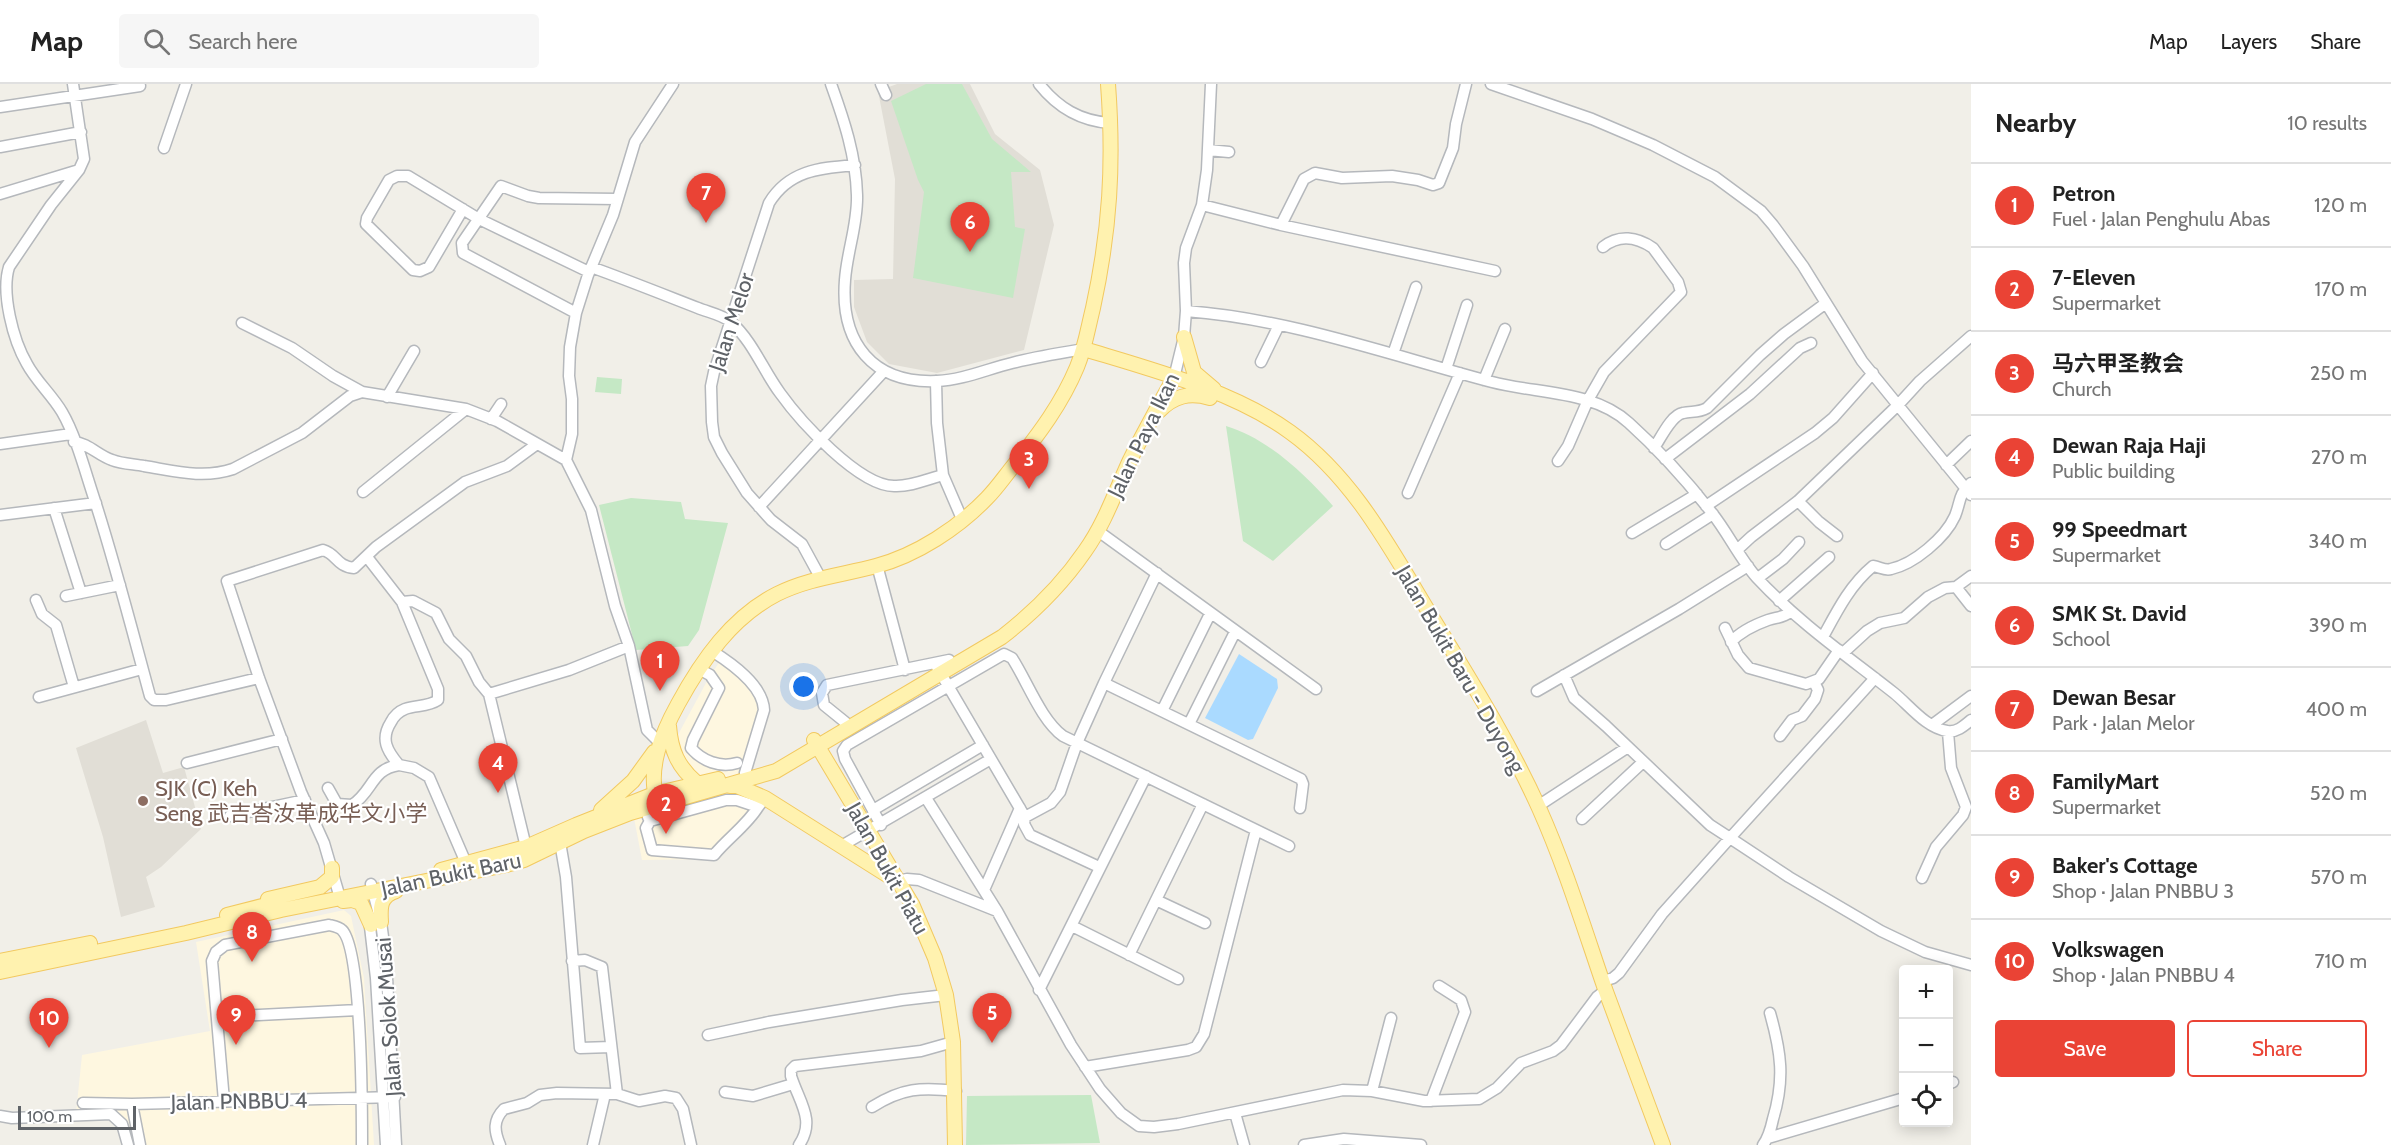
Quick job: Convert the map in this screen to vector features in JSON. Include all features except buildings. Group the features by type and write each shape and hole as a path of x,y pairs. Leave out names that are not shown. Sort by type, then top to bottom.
{"main road":[{"path":"576,825 609,804 642,770 660,743 699,669 732,627 754,607 785,590 820,577 878,566 912,552 951,529 988,498 1039,435 1064,395 1084,349 1107,234 1112,173 1108,84"},
{"path":"1184,337 1194,372 1222,396"},
{"name":"Jalan Bukit Baru - Duyong","path":"1084,349 1148,368 1263,414 1292,433 1329,467 1381,533 1492,717 1538,806 1581,916 1604,986 1663,1145"},
{"name":"Jalan Paya Ikan","path":"942,667 1002,637 1022,622 1081,557 1098,531 1151,419 1174,378"},
{"path":"1151,419 1172,401 1188,395 1199,395 1263,414"},
{"name":"Jalan Bukit Baru","path":"0,961 154,932 236,912 480,870 524,860 576,825 651,807 776,771 942,667"},
{"path":"669,724 673,753 683,770 697,783"},
{"path":"651,807 654,770 660,743"},
{"name":"Jalan Bukit Baru","path":"367,888 584,831 651,807 697,783 741,768 779,760 816,744"},
{"name":"Jalan Bukit Piatu","path":"816,744 875,828 897,881 922,925 946,995 953,1042 956,1091 955,1145"},
{"path":"727,785 737,786 762,802 843,845 897,881"},
{"path":"236,912 255,903 320,887 332,877 332,868"},
{"path":"376,924 381,902 388,894 480,870"},
{"name":"Jalan Bukit Baru","path":"0,972 254,917 339,893"},
{"path":"254,917 352,900 361,903 376,924"}],"street":[{"path":"164,148 186,84"},
{"path":"566,460 573,434 569,376 570,347 576,313 590,269 613,215 635,142 673,84"},
{"path":"831,84 849,138 855,165 857,215 845,274 846,312 849,326 860,348 883,372 897,378 936,381 953,380 1012,363 1084,349"},
{"path":"881,84 886,95"},
{"path":"1039,84 1067,111 1081,119 1110,123"},
{"name":"Jalan Paya Ikan","path":"1174,378 1184,337 1186,248 1202,205 1208,150 1211,84"},
{"path":"1281,225 1304,179 1316,173 1342,178 1392,176 1433,185 1439,183 1453,148 1466,84"},
{"path":"1491,84 1592,119 1653,145 1715,177 1761,211 1826,303 1862,360 1946,465 1969,489 1959,498 1951,522 1921,555 1893,569 1885,570 1873,566 1867,572 1847,594 1823,638"},
{"path":"0,107 74,90 140,86"},
{"path":"74,90 84,159 79,170 9,267 6,278 6,300 18,342 27,364 61,410 72,438 96,503 150,696 154,700 193,694 259,678"},
{"path":"0,147 81,132"},
{"path":"1208,150 1229,152"},
{"name":"Jalan Melor","path":"820,577 802,544 771,520 747,494 714,437 711,422 714,372 769,202 776,191 803,172 855,165"},
{"path":"0,194 79,170"},
{"path":"463,209 429,267 420,272 413,270 366,224 367,218 389,180 397,176 408,176 463,209 479,219 590,269 730,320 750,345 779,392 797,415 842,460 867,478 882,485 896,487 943,475"},
{"path":"576,313 463,253 462,243 501,186 539,198 617,200"},
{"path":"1202,205 1281,225 1496,271"},
{"path":"1558,461 1568,446 1588,400 1604,372 1681,292 1678,282 1648,244 1617,238 1603,247"},
{"path":"1393,354 1416,287"},
{"path":"1654,448 1677,415 1700,412 1707,408 1776,341 1826,303"},
{"path":"1446,369 1467,305"},
{"path":"1186,311 1230,315 1345,340 1484,380 1588,400 1613,410 1654,448 1697,494 1748,566 1790,612 1932,724 1948,732 1961,729 1971,720"},
{"path":"242,323 292,348 333,376 362,392 466,409 491,419 566,460 591,510 615,606 629,646 647,730 660,743"},
{"path":"1261,362 1279,325"},
{"path":"1484,380 1505,329"},
{"path":"1737,550 1798,501 1920,381 1971,336"},
{"path":"1665,459 1750,394 1800,348 1811,343"},
{"path":"387,397 414,351"},
{"path":"759,507 883,372"},
{"path":"1408,493 1460,373"},
{"path":"1666,544 1815,433 1833,418 1873,373"},
{"path":"936,381 937,423 943,475 962,519"},
{"path":"0,444 72,438 115,462 189,474 221,473 302,433 350,396 362,392"},
{"path":"491,419 501,404"},
{"path":"363,492 466,409"},
{"path":"1946,465 1971,441"},
{"path":"339,893 320,831 305,800 259,678 227,581 323,550 329,551 339,564 354,568 376,547 465,482 507,466 537,444"},
{"path":"1632,533 1697,494"},
{"path":"1798,501 1837,536"},
{"path":"0,515 96,503"},
{"path":"54,508 81,593"},
{"path":"1098,531 1234,632 1316,689"},
{"path":"1758,578 1783,559 1799,542"},
{"path":"367,557 402,602 420,649 436,680 438,700 403,710 393,718 387,728 384,735 386,746 399,765"},
{"path":"1779,601 1829,557"},
{"path":"878,566 905,670"},
{"path":"1537,691 1748,566"},
{"path":"984,890 1022,812 1056,799 1077,743 1157,573"},
{"path":"1725,628 1738,655 1749,668 1806,684 1814,682 1841,652 1880,622 1904,618 1936,592 1956,587 1971,576"},
{"path":"66,596 120,585"},
{"path":"1956,587 1971,606"},
{"path":"36,600 42,614 56,625 74,687"},
{"path":"402,602 413,601 436,613 449,639 466,657 489,698 525,847"},
{"path":"1731,642 1737,635 1754,625 1784,617 1790,612"},
{"path":"1162,711 1210,614"},
{"path":"1189,724 1234,632"},
{"path":"489,698 629,646"},
{"path":"699,669 710,675 718,688 693,740 692,748 698,756 721,766 741,768 764,710 763,703 744,675 712,651"},
{"path":"875,828 873,810 845,759 843,751 847,745 999,656 1008,656 1025,679 1055,731 1289,846"},
{"path":"848,725 824,705 823,688 834,683 905,670 942,667 949,686 1022,812 1024,824 1030,835 1100,867"},
{"path":"39,697 142,669"},
{"path":"1564,675 1574,698 1710,825 1789,877 1881,931 1925,952 1971,964"},
{"path":"926,798 997,911 1039,990 1085,1067 1114,1107 1128,1120 1139,1126 1154,1127 1235,1113 1343,1090 1372,1091 1431,1101 1479,1099 1488,1095 1521,1063 1553,1051 1561,1045 1604,986 1619,973 1662,914 1875,678"},
{"path":"1780,736 1791,720 1802,716 1815,699 1818,690 1814,682"},
{"path":"1104,683 1300,779 1303,784 1300,808"},
{"path":"1932,724 1971,696"},
{"path":"1922,878 1936,847 1963,815 1966,807 1951,768 1948,732"},
{"path":"187,763 282,739"},
{"path":"873,810 983,745"},
{"path":"1538,806 1628,747"},
{"path":"843,845 992,759"},
{"path":"1581,819 1643,762"},
{"path":"328,788 337,804 352,805 365,792 378,772 387,766 399,765 414,768 429,777 466,863"},
{"path":"1039,990 1146,777"},
{"path":"230,816 305,800"},
{"path":"726,800 762,802 751,819 714,855 652,850 646,828 651,807 726,800"},
{"path":"1129,955 1203,804"},
{"path":"1085,1067 1188,1050 1201,1042 1256,830"},
{"path":"557,839 566,877 580,1048 611,1047"},
{"path":"897,881 919,880 997,911"},
{"name":"Jalan Solok Musai","path":"367,888 390,1000 396,1145"},
{"path":"1156,900 1205,923"},
{"name":"Jalan Solok Musai","path":"376,924 386,1145"},
{"path":"224,1101 212,961 216,952 225,945 329,925 341,929 345,935 355,971 362,1098 362,1145"},
{"path":"1072,926 1178,979"},
{"path":"572,961 585,960 602,967 611,1047 611,1094 593,1145"},
{"path":"1431,1101 1465,1012 1461,1000 1439,986"},
{"path":"708,1035 893,1001 946,995"},
{"path":"217,1017 358,1010"},
{"path":"1765,1141 1776,1110 1781,1074 1778,1043 1770,1013"},
{"path":"1372,1091 1391,1018"},
{"path":"799,1145 805,1138 807,1123 790,1072 795,1066 921,1052 953,1042"},
{"path":"725,1092 753,1096 793,1084"},
{"path":"872,1107 898,1092 915,1089 956,1091"},
{"path":"500,1145 495,1128 496,1120 504,1109 527,1103 546,1094 611,1094 639,1101 664,1096 676,1098 683,1109 690,1145"},
{"name":"Jalan PNBBU 4","path":"83,1103 132,1104 395,1097"},
{"path":"1765,1141 1899,1100"},
{"path":"132,1104 140,1145"},
{"path":"1235,1113 1244,1145"},
{"path":"0,1116 12,1118 111,1114 122,1124 128,1145"},
{"path":"1304,1145 1344,1139 1421,1145"}],"shaded area":[{"path":"897,84 970,84 995,134 1040,170 1054,225 1024,350 937,373 889,364 867,342 854,307 854,280 893,279 895,179 878,91"},
{"path":"725,653 746,671 769,708 742,795 765,809 715,859 642,860 634,818 689,777 671,753 680,731"},
{"name":"SJK (C) Keh Seng 武吉峇汝革成华文小学","path":"146,720 163,773 184,767 201,829 161,867 146,877 155,907 121,917 103,837 76,748"},
{"path":"344,910 351,916 364,978 374,1145 134,1145 127,1121 120,1115 76,1113 82,1055 210,1031 196,942"}],"green space":[{"path":"926,84 962,84 992,139 1031,172 1011,172 1015,227 1025,229 1013,298 913,278 924,192 891,101"},
{"path":"597,377 622,379 621,394 595,392"},
{"path":"1226,426 1256,439 1284,458 1333,506 1273,561 1243,541"},
{"path":"631,498 681,502 685,519 728,523 699,630 688,646 636,650 599,505"},
{"path":"1091,1095 1100,1143 966,1145 967,1096"}],"water":[{"path":"1239,654 1277,679 1278,688 1253,739 1248,740 1205,718"}],"place":[{"name":"Dewan Besar","path":"706,223"},
{"name":"SMK St. David","path":"970,252"},
{"name":"马六甲圣教会","path":"1029,489"},
{"name":"Petron","path":"660,691"},
{"name":"Dewan Raja Haji","path":"498,793"},
{"name":"SJK (C) Keh Seng 武吉峇汝革成华文小学","path":"143,801"},
{"name":"7-Eleven","path":"666,834"},
{"name":"FamilyMart","path":"252,962"},
{"name":"99 Speedmart","path":"992,1043"},
{"name":"Baker's Cottage","path":"236,1045"},
{"name":"Volkswagen","path":"49,1048"}]}
